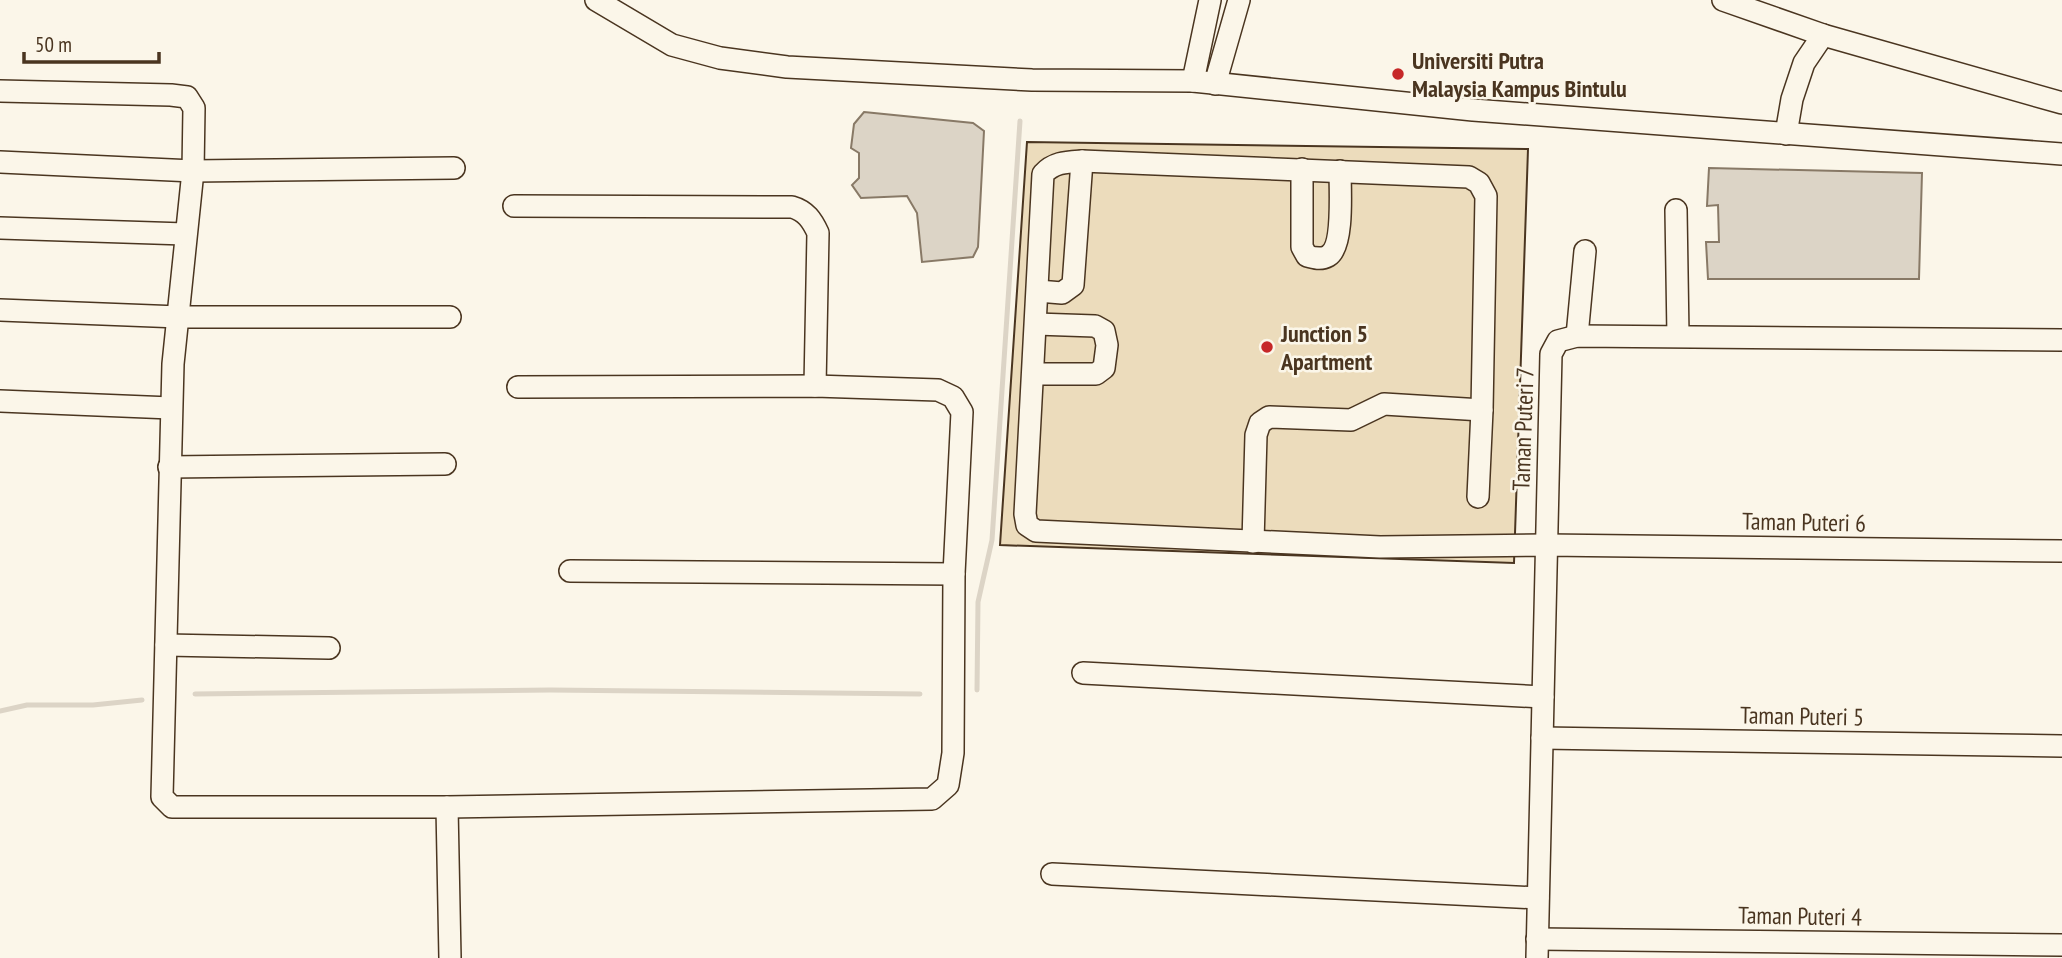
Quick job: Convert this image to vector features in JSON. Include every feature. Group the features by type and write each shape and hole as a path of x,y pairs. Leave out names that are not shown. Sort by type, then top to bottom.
{"street":[{"path":"596,0 672,45 720,58 773,66 1032,80 1193,81 1473,110 2062,154"},
{"path":"1193,81 1210,0"},
{"path":"1216,83 1239,0"},
{"path":"1723,0 1823,35 2062,103"},
{"path":"1787,134 1792,99 1804,63 1823,35"},
{"path":"0,91 187,97 194,107 193,171 173,364 169,467 162,797 172,807 447,807 932,799 948,785 953,753 954,573 962,412 953,397 938,390 815,386 517,387"},
{"path":"1038,291 1062,293 1073,285 1082,161"},
{"path":"1036,324 1095,326 1104,331 1107,356 1104,368 1096,374 1033,374 1043,174 1059,163 1082,161 1469,177 1479,183 1486,196 1478,497"},
{"path":"0,162 193,171 454,168"},
{"path":"1302,169 1302,247 1307,256 1319,259 1329,256 1336,248 1339,236 1340,171"},
{"path":"514,206 800,209 813,222 818,233 815,386"},
{"path":"1676,211 1678,336"},
{"path":"0,228 185,234"},
{"path":"1585,251 1577,336 2062,340"},
{"path":"0,310 178,317 450,317"},
{"name":"Taman Puteri 7","path":"1537,948 1551,354 1558,341 1577,336"},
{"name":"Taman Puteri 6","path":"1033,374 1025,514 1027,525 1036,531 1380,547 1546,545 2062,551"},
{"path":"0,401 171,408"},
{"path":"1252,542 1256,435 1260,423 1269,417 1351,420 1384,404 1482,410"},
{"path":"169,467 445,464"},
{"path":"570,571 954,573"},
{"path":"166,645 329,648"},
{"path":"1083,673 1542,696"},
{"name":"Taman Puteri 5","path":"1542,738 2062,746"},
{"path":"447,807 450,958"},
{"path":"1052,874 1538,898"},
{"name":"Taman Puteri 4","path":"1537,948 2062,945"}],"shaded area":[{"path":"864,112 973,123 984,131 978,247 973,257 922,262 917,213 907,196 861,198 852,185 859,178 859,153 851,148 854,124"},
{"path":"1709,168 1922,173 1919,279 1708,279 1706,242 1719,242 1718,205 1707,206"}],"building":[{"name":"Junction 5 Apartment","path":"1027,142 1528,149 1514,563 1000,545"}],"waterway":[{"path":"977,690 978,602 992,540 1020,121"},
{"path":"195,694 550,690 920,694"},
{"path":"0,711 27,705 93,705 142,700"}],"place":[{"name":"Universiti Putra Malaysia Kampus Bintulu","path":"1398,74"},
{"name":"Junction 5 Apartment","path":"1267,347"}]}
